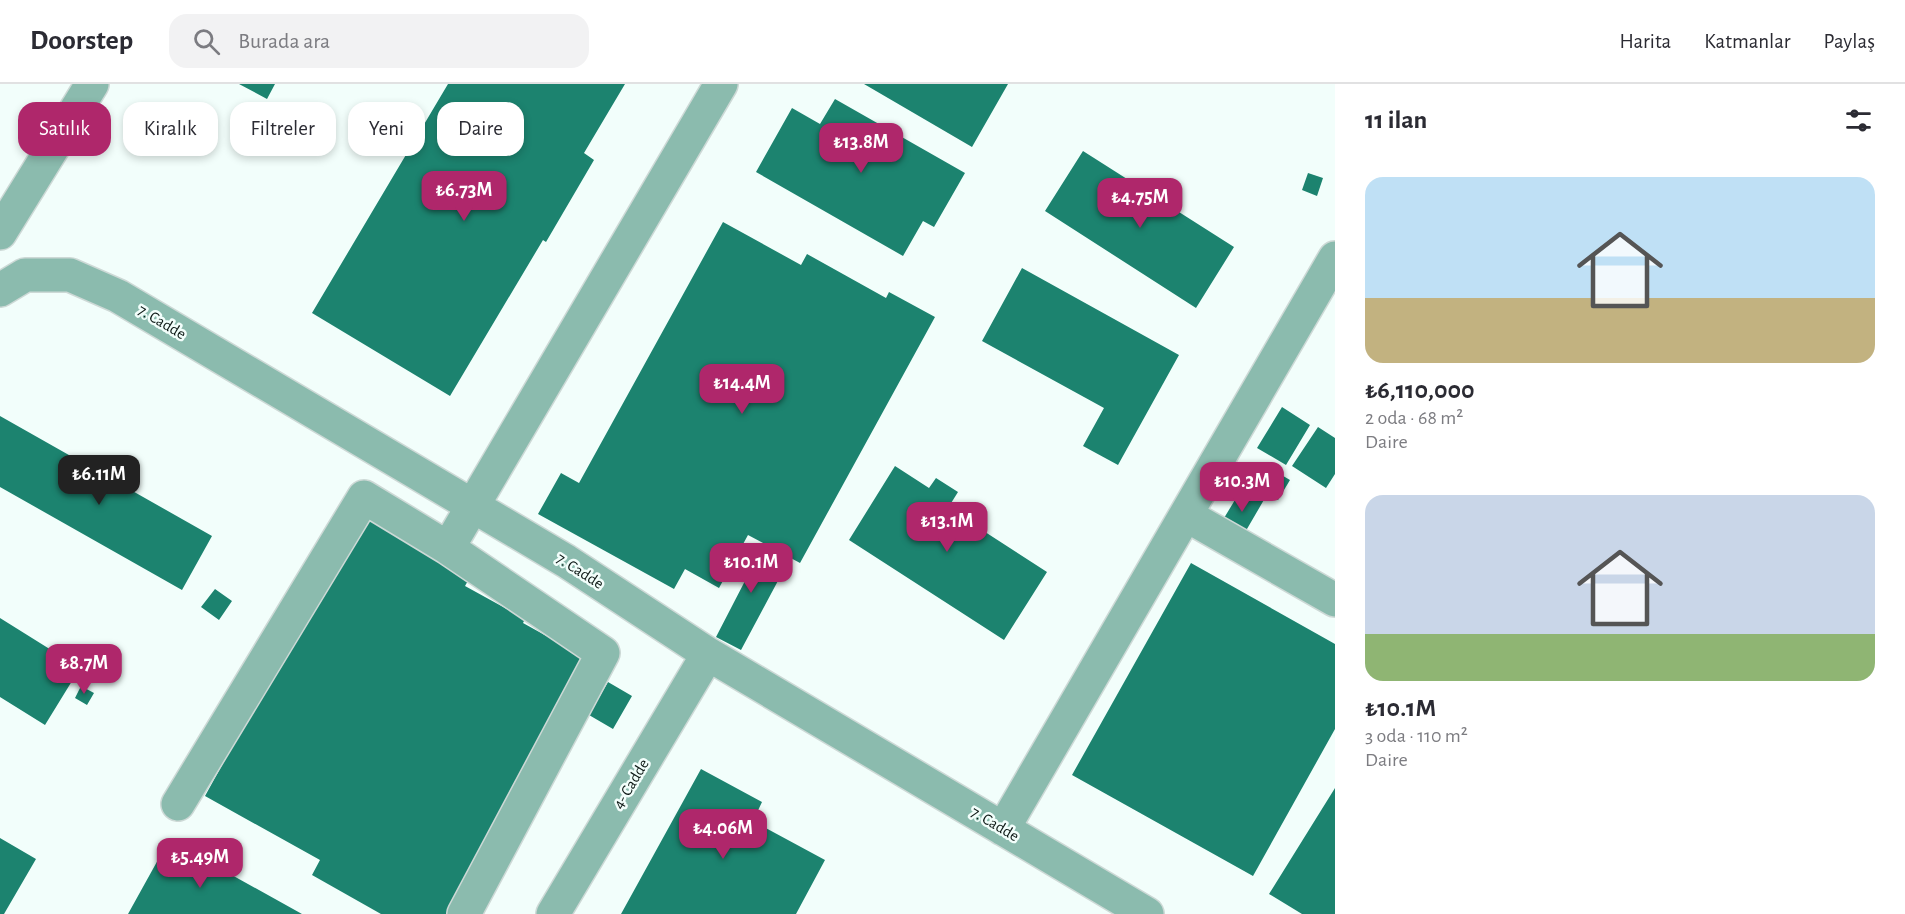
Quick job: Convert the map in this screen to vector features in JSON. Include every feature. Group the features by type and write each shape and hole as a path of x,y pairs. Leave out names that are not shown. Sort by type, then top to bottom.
{"lane":[{"path":"0,233 92,84"},
{"path":"448,548 721,84"},
{"path":"1003,829 1335,258"},
{"name":"7. Cadde","path":"13,283 70,275 118,296 566,561 708,654 1147,914"},
{"path":"0,313 13,283"},
{"path":"178,804 363,497 448,548 603,653 464,914"},
{"path":"1186,515 1335,600"},
{"name":"4- Cadde","path":"553,914 708,654"}],"building":[{"path":"239,84 275,84 267,99"},
{"path":"448,84 625,84 584,153 594,160 546,242 543,240 450,396 312,313 405,156 425,156 425,123 437,103 437,156 524,156 524,102 437,102"},
{"path":"864,84 1008,84 972,147"},
{"path":"835,99 965,173 934,227 923,221 903,256 756,172 792,108 820,124"},
{"path":"1083,151 1234,247 1196,308 1045,211"},
{"path":"1308,173 1323,178 1317,196 1302,190"},
{"path":"723,222 801,265 807,254 886,298 889,292 935,317 800,563 748,535 719,588 685,569 674,589 538,514 561,473 579,483"},
{"path":"1022,268 1179,355 1118,465 1083,446 1104,408 982,341"},
{"path":"1282,407 1310,425 1286,465 1257,448"},
{"path":"0,416 212,536 182,590 0,487"},
{"path":"1318,427 1335,438 1335,474 1326,488 1292,466"},
{"path":"895,466 929,488 936,478 958,492 948,508 1047,572 1004,640 849,540"},
{"path":"1273,470 1290,480 1278,500 1261,490"},
{"path":"1244,485 1265,498 1240,541 1218,528"},
{"path":"360,515 470,577 465,586 525,619 523,623 588,659 447,914 381,914 312,875 320,860 205,796"},
{"path":"751,543 788,562 741,650 716,637 746,579 735,573"},
{"path":"1191,563 1335,644 1335,729 1253,876 1072,775"},
{"path":"215,589 232,601 219,620 201,607"},
{"path":"0,618 80,668 45,725 0,697"},
{"path":"608,682 632,696 613,729 589,715"},
{"path":"81,686 94,693 87,705 75,698"},
{"path":"701,769 762,802 753,821 825,860 796,914 621,914"},
{"path":"1335,788 1335,914 1302,914 1269,894"},
{"path":"0,838 36,859 4,914 0,914"},
{"path":"169,840 302,914 128,914"}]}
